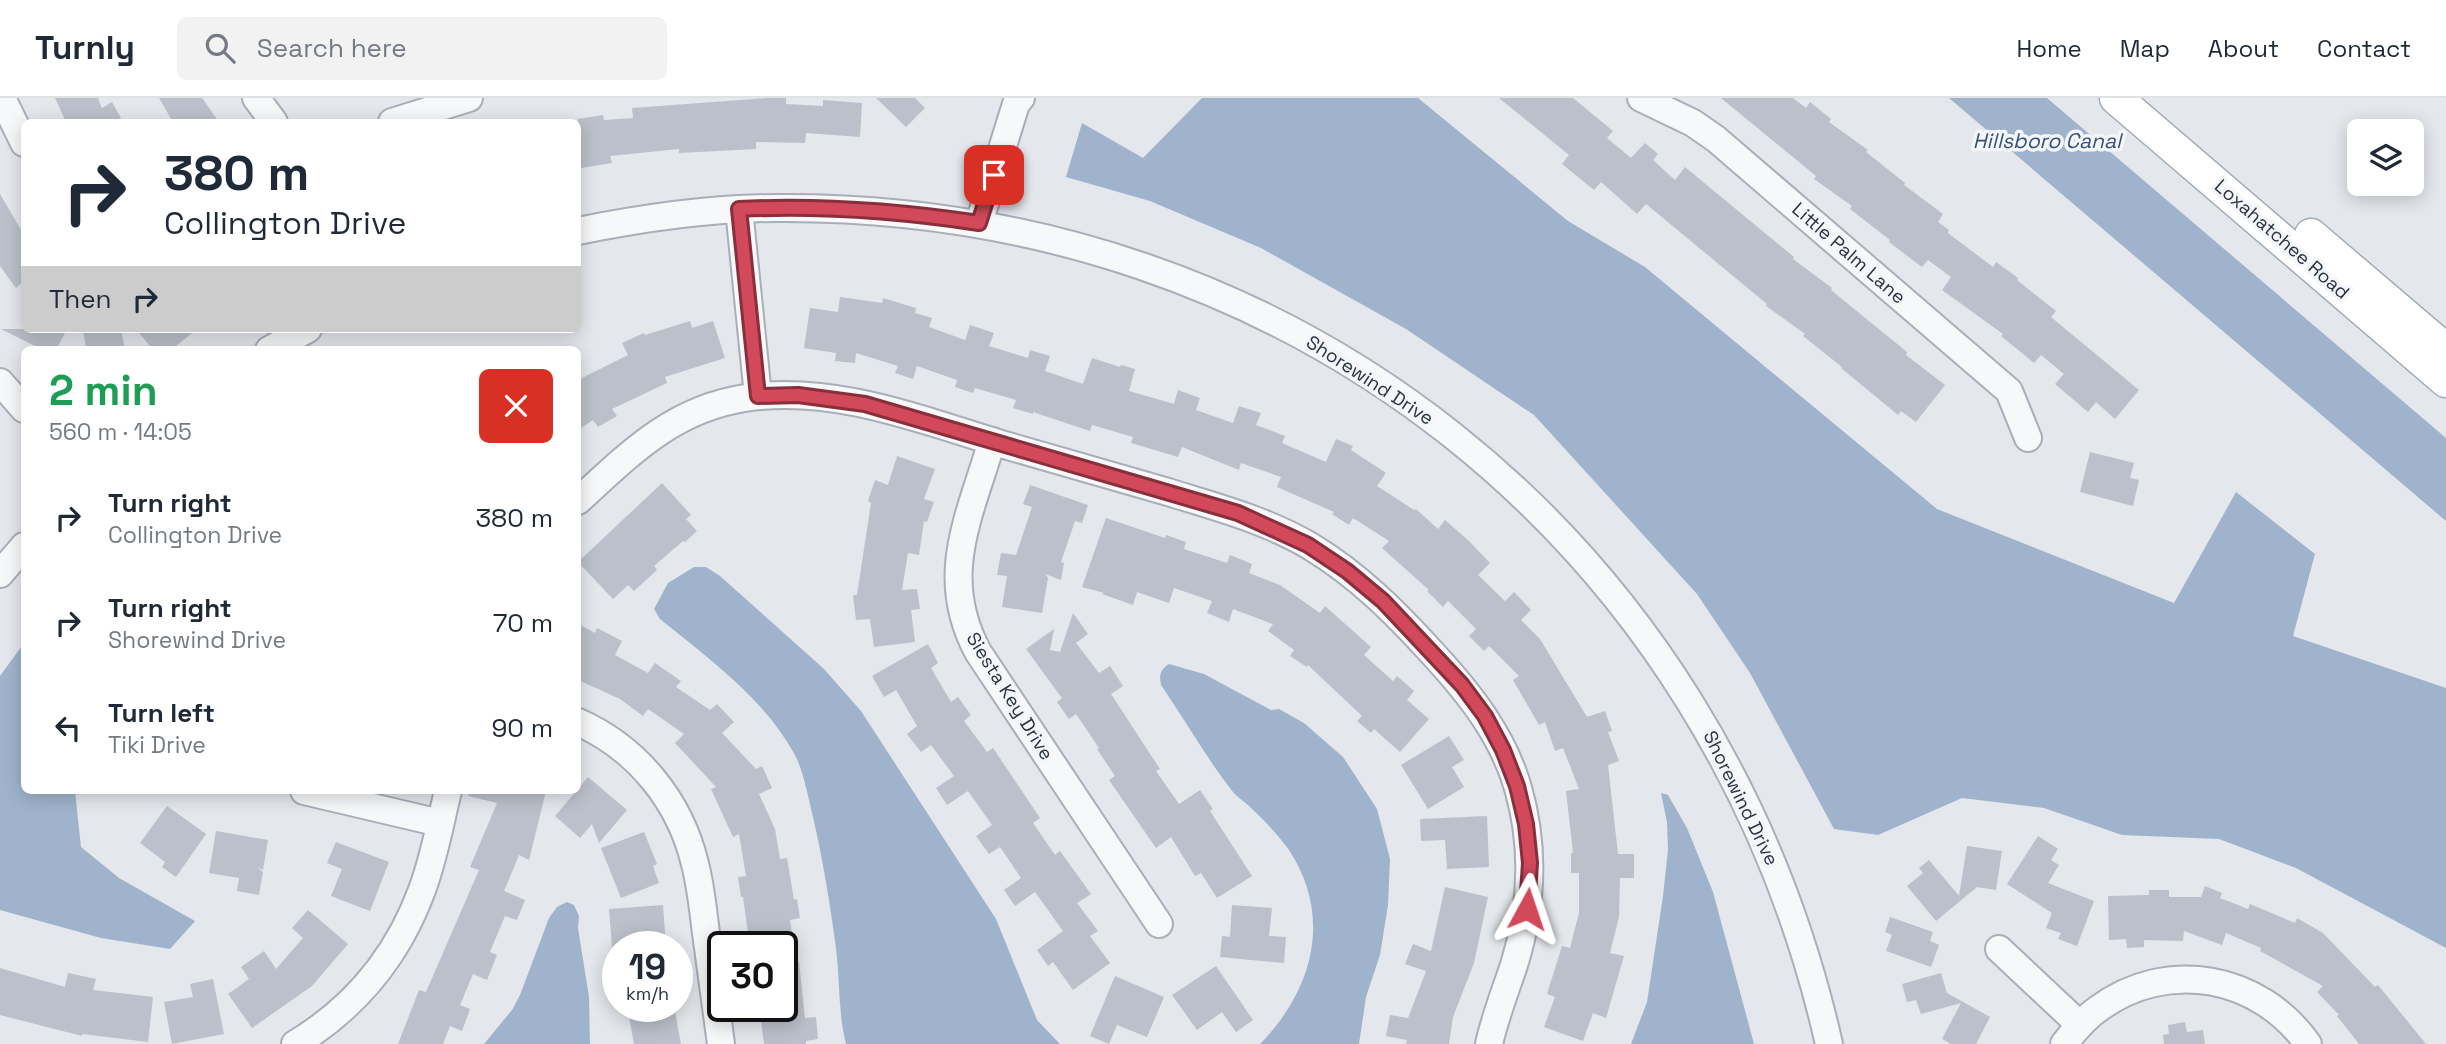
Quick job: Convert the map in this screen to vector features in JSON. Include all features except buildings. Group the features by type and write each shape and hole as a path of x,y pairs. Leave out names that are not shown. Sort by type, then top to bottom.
{"main road":[{"name":"Loxahatchee Road","path":"2116,98 2446,381"},
{"name":"Loxahatchee Road","path":"2149,98 2446,350"}],"street":[{"path":"2,98 21,137"},
{"path":"256,98 272,119"},
{"path":"402,119 469,98"},
{"path":"979,223 1016,104 1021,98"},
{"name":"Little Palm Lane","path":"1641,98 1693,123 1716,139 2009,390 2028,438"},
{"path":"739,209 758,396"},
{"name":"Shorewind Drive","path":"581,230 625,222 739,209 857,209 923,215 1034,234 1114,256 1238,303 1309,340 1410,403 1514,487 1561,534 1622,604 1684,690 1749,806 1776,867 1799,929 1818,993 1829,1044"},
{"path":"277,346 301,333"},
{"path":"0,382 21,406"},
{"path":"581,498 633,450 684,417 713,405 758,396 798,395 839,399 1238,513 1308,545 1347,571 1383,601 1462,685 1485,716 1503,750 1517,786 1526,824 1530,863 1529,889 1524,928 1489,1044"},
{"name":"Siesta Key Drive","path":"992,441 960,551 958,594 965,624 978,652 1159,925"},
{"path":"0,574 21,550"},
{"path":"581,724 617,744 649,774 675,809 687,836 698,878 721,1044"},
{"path":"317,794 440,823"},
{"path":"295,1044 337,1015 365,988 389,958 408,924 423,888 446,794"},
{"path":"1999,949 2072,1035 2097,1009 2118,996 2141,986 2190,979 2238,988 2261,999 2281,1013 2308,1044"}],"water":[{"path":"1202,98 1418,98 1568,221 1645,267 1937,509 2174,603 2236,492 2315,554 2293,636 2446,688 2446,948 2296,868 2219,839 2122,835 2044,808 1962,798 1878,835 1834,829 1750,673 1697,594 1534,415 1406,329 1261,248 1150,201 1066,177 1082,123 1143,158"},
{"name":"Hillsboro Canal","path":"1949,98 2047,98 2446,438 2446,521"},
{"path":"694,567 706,567 720,576 824,669 861,711 996,919 1037,1020 1060,1044 846,1044 826,882 806,785 795,755 768,715 752,697 660,619 654,609 668,583"},
{"path":"21,647 21,794 75,794 81,847 119,878 195,921 170,949 101,938 0,910 0,676"},
{"path":"1169,664 1204,674 1271,710 1279,709 1304,723 1343,757 1377,809 1390,859 1388,905 1380,955 1366,997 1359,1044 1260,1044 1278,1023 1304,977 1311,952 1313,927 1310,901 1303,875 1289,850 1267,824 1233,792 1161,685 1161,673"},
{"path":"1661,793 1668,795 1687,828 1713,892 1754,1044 1631,1044 1647,1002 1663,896 1668,850 1667,822"},
{"path":"567,902 574,905 579,916 578,928 589,997 590,1044 484,1044 512,1010 520,995 549,918 557,907"}],"route":[{"path":"994,175 979,223 857,209 739,209 758,396 798,395 865,404 1238,513 1308,545 1347,571 1405,622 1462,685 1485,716 1503,750 1517,786 1526,824 1530,863 1527,909"}]}
